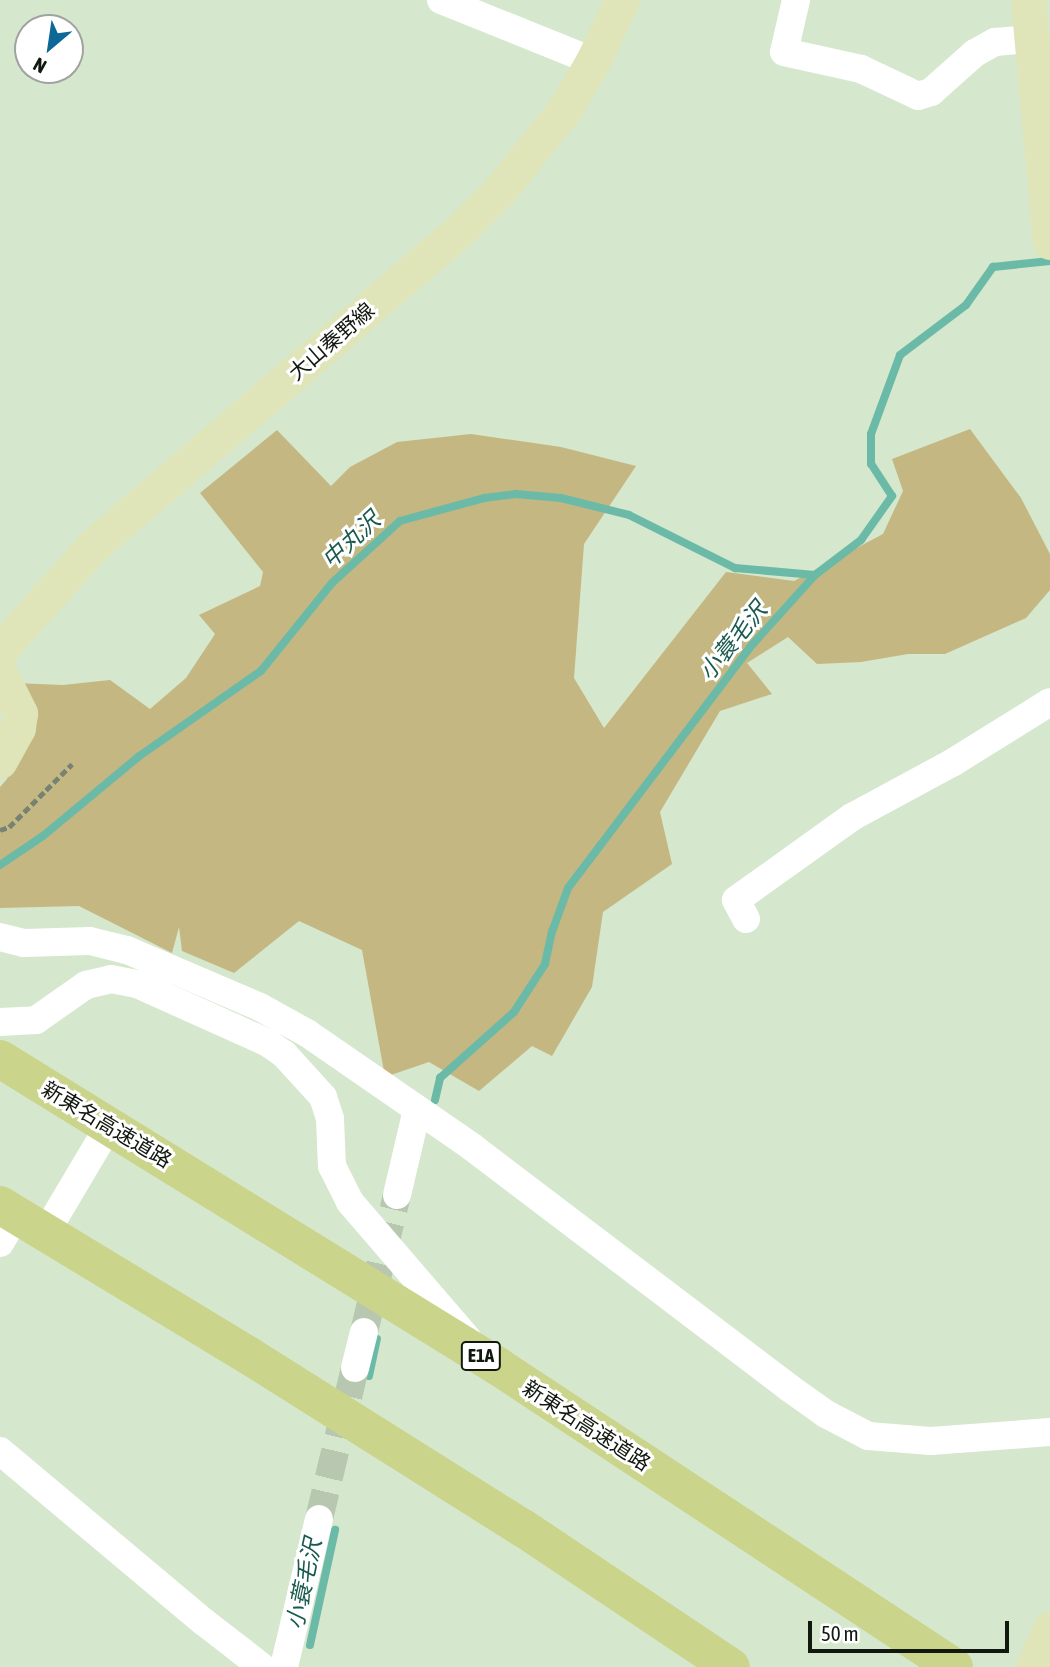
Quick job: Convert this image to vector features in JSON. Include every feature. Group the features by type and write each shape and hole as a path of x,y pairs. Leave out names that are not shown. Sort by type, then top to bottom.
{"highway":[{"name":"新東名高速道路","path":"0,1059 110,1124 484,1359 954,1667"},
{"path":"16,1224 251,1357 523,1528 731,1667"}],"main road":[{"name":"大山秦野線","path":"0,650 94,545 471,218 535,150 565,109 593,61 622,0"},
{"path":"1028,0 1031,39 1043,106 1049,229"},
{"path":"0,673 20,713 18,728 0,761"},
{"path":"1033,1667 1050,1629"}],"street":[{"path":"441,0 593,61"},
{"path":"796,0 784,52 862,69 918,96 931,92 975,52 995,42 1031,39"},
{"path":"746,919 736,900 852,817 952,763 1050,702"},
{"path":"0,937 24,943 90,941 127,950 179,987 284,1054 316,1088 327,1108 332,1166 342,1190 484,1359"},
{"path":"0,1022 36,1020 86,985 111,979 179,987 284,1020 472,1147 826,1414 868,1436 931,1441 1050,1433"},
{"path":"397,1195 417,1110"},
{"path":"16,1224 110,1124"},
{"path":"355,1368 364,1332"},
{"path":"0,1451 262,1667"},
{"path":"284,1667 319,1519"}],"path":[{"path":"0,830 9,827 72,764"}],"shaded area":[{"path":"970,429 1021,498 1050,554 1050,590 1026,618 945,654 908,654 861,662 817,664 788,637 747,663 772,694 720,711 660,812 672,864 603,912 592,987 552,1056 532,1046 479,1091 429,1062 385,1077 362,950 299,921 234,973 182,951 179,927 172,953 79,906 0,908 0,787 7,779 23,730 13,683 63,685 110,680 150,709 186,678 215,634 199,615 260,586 263,572 200,493 277,430 331,486 350,467 397,442 471,434 561,447 636,466 584,544 574,678 604,728 726,572 794,581 883,534 903,491 892,459"}],"waterway":[{"name":"小蓑毛沢","path":"435,1100 440,1078 514,1012 545,964 552,932 568,888 752,645 815,575 861,540 892,496 871,464 871,434 900,355 966,305 993,267 1050,261"},
{"name":"中丸沢","path":"0,865 43,836 138,757 261,671 332,583 400,521 484,498 516,494 561,498 629,515 735,568 815,575"},
{"name":"小蓑毛沢","path":"369,1376 377,1339"},
{"name":"小蓑毛沢","path":"310,1645 335,1530"}],"tunnel":[{"path":"364,1332 397,1195"},
{"path":"319,1519 355,1368"}]}
